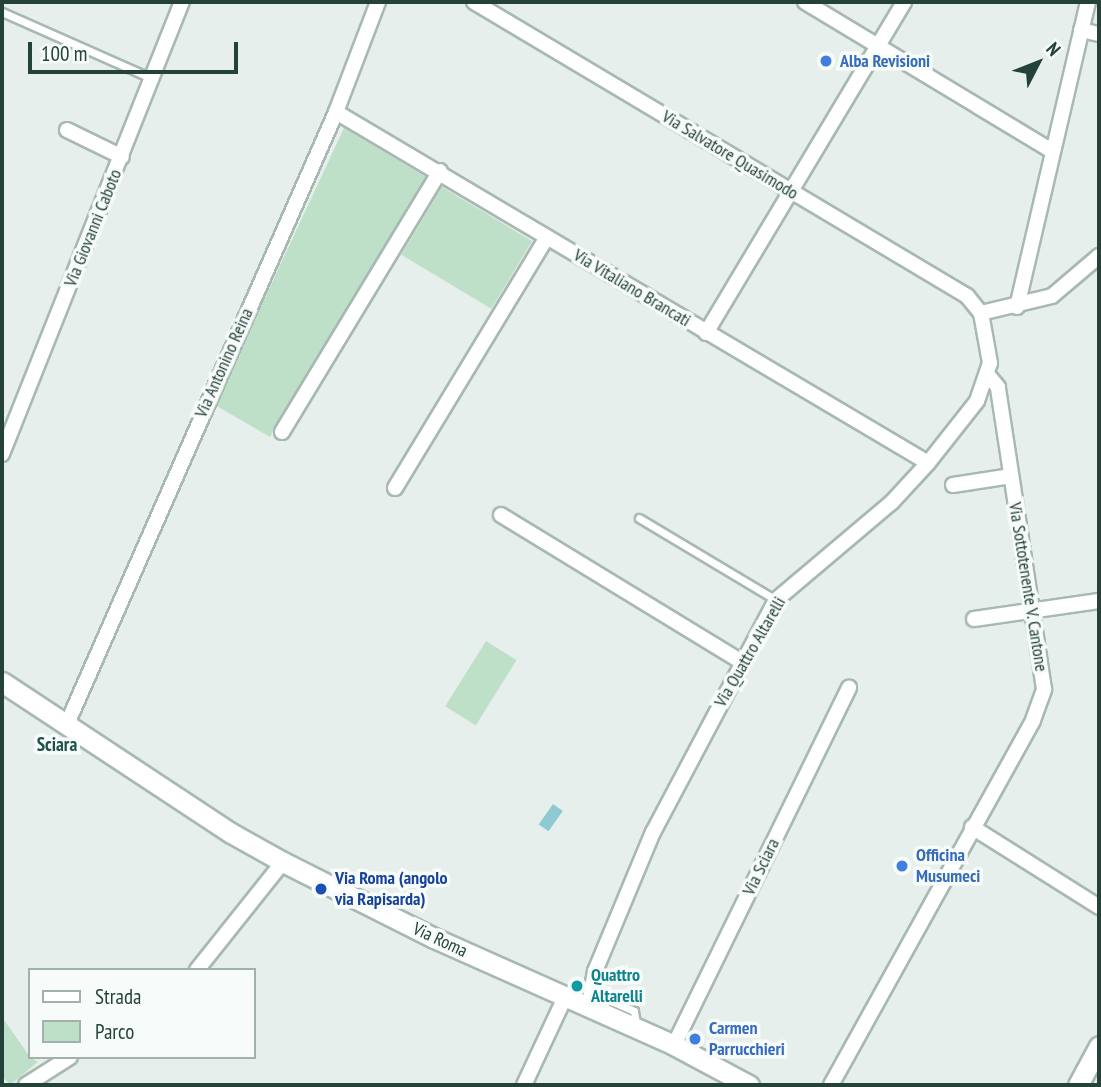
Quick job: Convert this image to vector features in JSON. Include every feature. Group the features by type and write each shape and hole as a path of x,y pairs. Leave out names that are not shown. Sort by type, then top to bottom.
{"main road":[{"name":"Via Roma","path":"2,682 231,833 283,862 425,934 565,997 590,999 636,1028 674,1045 740,1083"},
{"path":"1079,1085 1099,1046"}],"street":[{"name":"Via Giovanni Caboto","path":"2,454 182,2"},
{"name":"Via Antonino Reina","path":"67,724 337,112 378,2"},
{"name":"Via Salvatore Quasimodo","path":"474,2 967,296 981,313"},
{"path":"805,2 1052,151"},
{"path":"706,333 904,2"},
{"path":"1017,307 1086,3"},
{"path":"1081,30 1099,34"},
{"name":"Via Vitaliano Brancati","path":"337,112 928,463"},
{"path":"67,130 122,157"},
{"path":"282,432 440,171"},
{"path":"395,488 547,237"},
{"path":"981,313 1017,307 1052,296 1099,256"},
{"name":"Via Quattro Altarelli","path":"590,999 595,971 653,832 740,662 776,600 892,502 928,463 977,401 990,363 981,313"},
{"name":"Via Sottotenente V. Cantone","path":"831,1085 1033,720 1044,689 998,387 988,375"},
{"path":"953,485 1011,476"},
{"path":"501,515 740,662"},
{"path":"974,619 1099,601"},
{"name":"Via Sciara","path":"674,1045 849,688"},
{"path":"972,827 1099,907"},
{"path":"200,968 283,862"},
{"path":"524,1085 565,997"},
{"path":"26,1085 66,1059"}],"lane":[{"path":"2,12 153,79"},
{"path":"639,518 776,600"}],"green space":[{"path":"344,128 426,177 270,437 215,405"},
{"path":"442,187 532,241 491,309 401,255"},
{"path":"486,641 517,660 476,725 445,706"},
{"path":"2,1017 28,1054 28,1059 38,1062 10,1085 2,1076"}],"water":[{"path":"553,804 563,811 548,831 539,824"}],"place":[{"name":"Alba Revisioni","path":"826,61"},
{"name":"Officina Musumeci","path":"902,866"},
{"name":"Via Roma (angolo via Rapisarda)","path":"321,889"},
{"name":"Quattro Altarelli","path":"577,986"},
{"name":"Carmen Parrucchieri","path":"695,1039"}],"district":[{"name":"Sciara","path":"57,745"}]}
